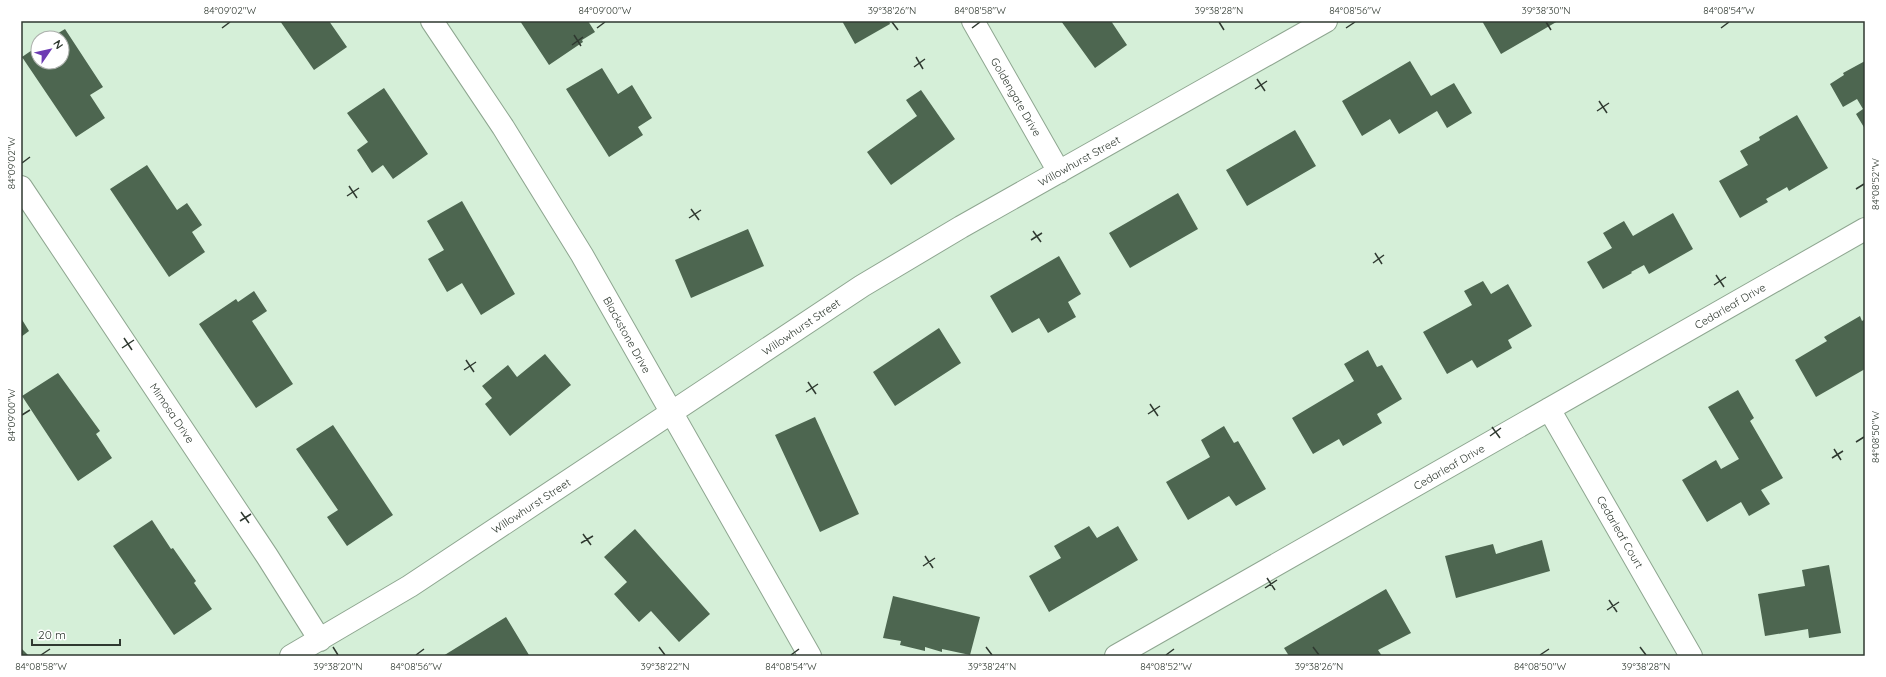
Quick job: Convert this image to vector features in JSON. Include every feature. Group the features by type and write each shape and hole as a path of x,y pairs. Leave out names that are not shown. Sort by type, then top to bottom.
{"street":[{"name":"Blackstone Drive","path":"432,21 503,127 582,255 671,414 810,656"},
{"name":"Goldengate Drive","path":"973,21 1059,172"},
{"name":"Willowhurst Street","path":"291,656 410,586 862,286 961,227 1326,21"},
{"name":"Mimosa Drive","path":"21,187 267,556 320,640"},
{"name":"Cedarleaf Drive","path":"1116,656 1865,230"},
{"name":"Cedarleaf Court","path":"1549,409 1691,656"}],"building":[{"path":"280,21 329,21 347,47 314,70"},
{"path":"520,21 588,21 595,32 549,65"},
{"path":"842,21 889,21 890,24 855,44"},
{"path":"1061,21 1111,21 1127,45 1095,68"},
{"path":"1482,21 1558,21 1501,54"},
{"path":"70,37 103,87 90,95 105,118 76,137 31,70 70,70"},
{"path":"30,52 30,69 22,57"},
{"path":"1410,61 1431,96 1454,83 1472,113 1447,128 1437,111 1399,134 1390,119 1362,136 1342,101"},
{"path":"1865,61 1865,129 1856,114 1863,109 1857,99 1843,107 1830,84 1844,75 1843,73"},
{"path":"602,68 618,94 632,85 652,118 638,127 643,135 609,157 566,89"},
{"path":"384,88 428,154 393,179 383,165 372,173 357,150 368,142 347,113"},
{"path":"921,90 955,139 891,185 867,152 917,116 906,100"},
{"path":"1797,115 1828,168 1789,191 1787,187 1766,199 1768,202 1740,218 1719,181 1748,165 1740,151 1760,140 1759,137"},
{"path":"1295,130 1316,166 1247,206 1226,170"},
{"path":"147,165 177,210 187,203 202,225 192,232 205,252 169,277 110,189"},
{"path":"1178,193 1198,229 1130,268 1109,233"},
{"path":"462,201 515,294 481,315 462,283 447,292 428,259 444,250 427,221"},
{"path":"1673,213 1693,249 1649,274 1644,265 1603,289 1587,262 1612,248 1603,233 1624,221 1633,236"},
{"path":"748,229 764,266 691,298 675,260"},
{"path":"1059,256 1081,294 1068,302 1076,317 1048,333 1039,318 1012,333 990,296"},
{"path":"1483,281 1491,294 1508,284 1532,326 1508,340 1512,348 1477,368 1472,360 1447,374 1423,332 1472,305 1464,291"},
{"path":"254,291 267,311 252,321 293,384 256,408 199,324 236,299 238,302"},
{"path":"1860,316 1862,321 1865,319 1865,369 1816,397 1795,360 1827,341 1824,337"},
{"path":"21,318 29,331 21,337"},
{"path":"939,328 961,363 895,406 873,372"},
{"path":"1368,350 1377,367 1382,365 1402,399 1377,414 1382,423 1343,446 1339,439 1313,454 1292,418 1354,381 1344,364"},
{"path":"545,354 571,385 510,436 485,404 492,398 482,386 508,365 517,377"},
{"path":"58,373 100,431 96,434 112,458 78,481 22,396"},
{"path":"1738,390 1754,418 1750,421 1783,478 1761,490 1770,504 1749,516 1741,502 1707,522 1682,480 1716,460 1721,469 1739,459 1708,407"},
{"path":"815,417 859,514 820,532 775,435"},
{"path":"333,425 393,515 347,546 327,517 338,510 296,449"},
{"path":"1224,426 1234,443 1238,441 1266,489 1236,506 1229,496 1188,520 1166,482 1210,457 1201,440"},
{"path":"152,520 171,549 173,548 196,581 194,583 212,609 174,635 113,546"},
{"path":"1089,526 1097,538 1118,526 1138,560 1049,612 1029,576 1061,558 1054,546"},
{"path":"635,529 710,614 679,642 651,611 639,622 614,594 627,582 604,557"},
{"path":"1542,540 1550,571 1456,598 1445,556 1493,544 1496,554"},
{"path":"1829,565 1841,633 1809,638 1808,629 1765,636 1758,594 1805,586 1802,570"},
{"path":"1386,589 1411,633 1378,650 1382,656 1289,656 1284,648"},
{"path":"893,596 980,617 970,655 942,649 942,652 925,647 925,651 900,645 901,641 883,638"},
{"path":"506,617 529,655 443,656"},
{"path":"21,648 29,656 21,656"}]}
